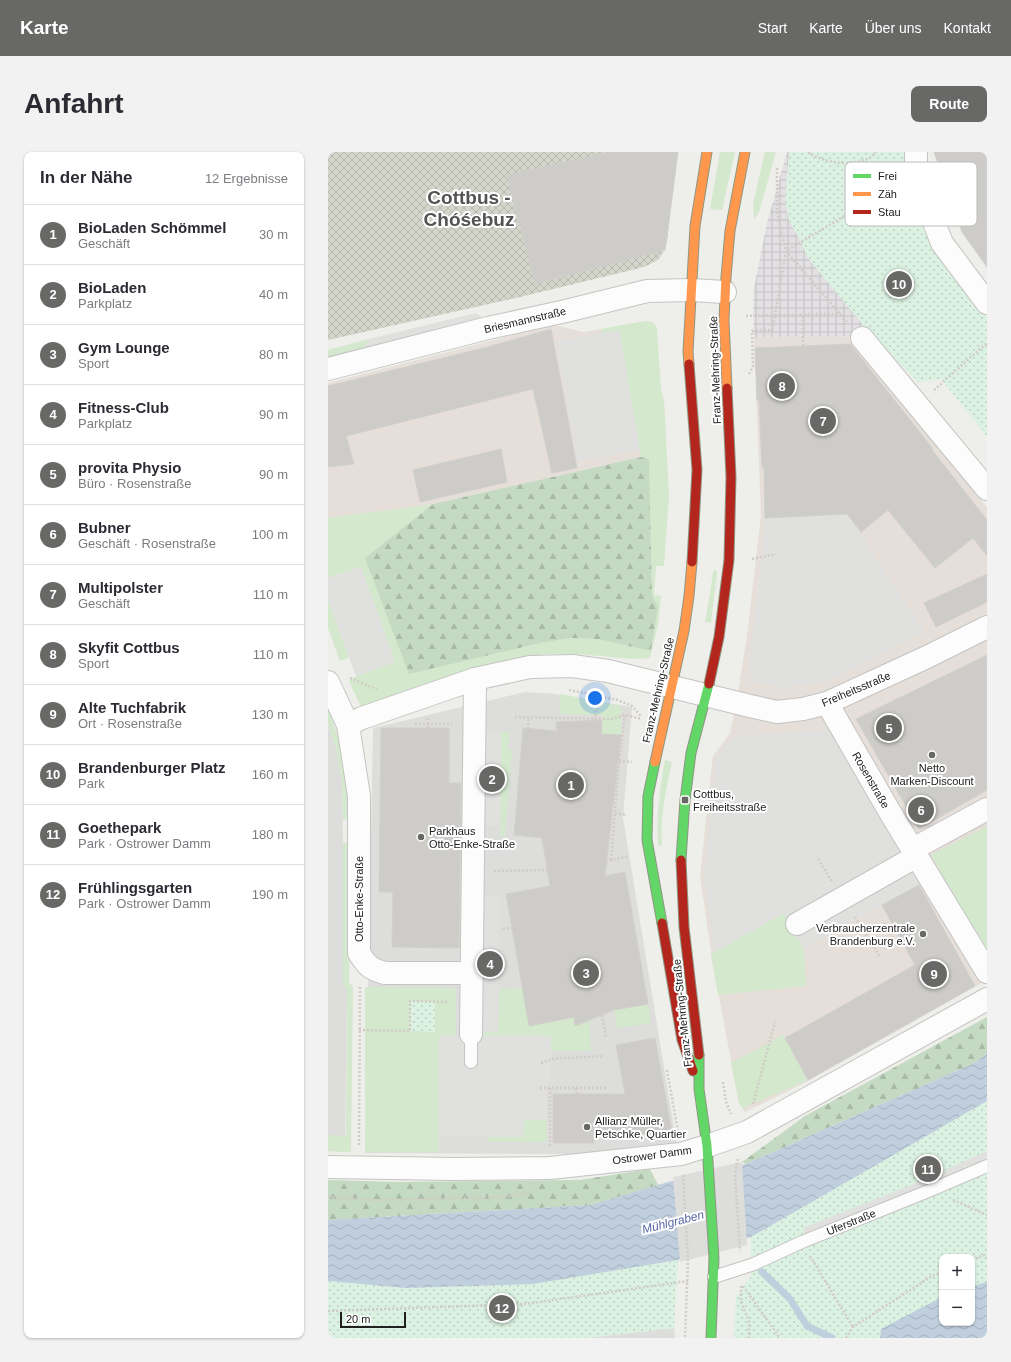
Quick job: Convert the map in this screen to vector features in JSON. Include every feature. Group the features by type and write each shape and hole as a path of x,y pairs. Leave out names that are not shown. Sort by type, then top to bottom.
{"main road":[{"name":"Franz-Mehring-Straße","path":"699,1089 682,1040 647,840 648,796 688,608 695,521 696,470 688,352 690,290 695,226 707,152"},
{"name":"Franz-Mehring-Straße","path":"711,1338 714,1258 709,1171 699,1089 700,1060 684,927 681,864 689,764 719,637 730,560 731,477 724,328 725,292 730,231 745,152"}],"street":[{"path":"936,226 942,243 987,303"},
{"name":"Briesmannstraße","path":"328,369 488,328 647,291 690,290 725,292"},
{"path":"862,338 987,488"},
{"name":"Freiheitsstraße","path":"671,686 706,696 777,712 803,709 827,703 927,657 987,627"},
{"path":"348,725 362,718 474,680 530,667 572,666 608,671 671,686"},
{"path":"471,1034 474,680"},
{"name":"Otto-Enke-Straße","path":"328,682 348,725 359,796 359,953 366,965 385,973 472,974"},
{"name":"Rosenstraße","path":"827,703 891,814 987,972"},
{"path":"797,924 987,809"},
{"name":"Ostrower Damm","path":"328,1166 453,1170 550,1168 681,1154 747,1132 987,999"}],"lane":[{"path":"471,1034 471,1062"},
{"name":"Uferstraße","path":"714,1277 754,1264 802,1242 987,1166"}],"path":[{"path":"808,152 823,159 836,162 853,162 869,158 876,152"},
{"path":"753,367 752,331 772,330 786,251 777,212 777,168"},
{"path":"786,251 845,216"},
{"path":"786,251 862,338"},
{"path":"749,316 841,314"},
{"path":"803,315 803,346"},
{"path":"939,386 987,343"},
{"path":"752,559 776,554"},
{"path":"515,717 595,720 612,719 625,715 644,719 632,706 618,700 563,689"},
{"path":"595,720 598,695"},
{"path":"611,860 619,761 625,715"},
{"path":"528,729 529,718"},
{"path":"414,724 456,724"},
{"path":"619,761 636,762"},
{"path":"615,814 629,815"},
{"path":"590,864 630,857"},
{"path":"473,871 548,870"},
{"path":"866,934 885,924 898,946 903,943"},
{"path":"503,929 512,928"},
{"path":"359,1148 360,983"},
{"path":"359,1030 410,1031 410,1001 454,1002"},
{"path":"602,1016 606,1037"},
{"path":"751,1111 775,1022"},
{"path":"541,1063 551,1059 603,1056"},
{"path":"540,1088 607,1088"},
{"path":"550,1088 550,1152"},
{"path":"576,1088 577,1094"},
{"path":"736,1166 741,1269"},
{"path":"683,1174 688,1260 685,1338"},
{"path":"931,1190 987,1215"},
{"path":"802,1242 853,1327"},
{"path":"975,1259 987,1254"},
{"path":"846,1338 853,1327 932,1276 939,1273"},
{"path":"328,1311 525,1304 688,1281"},
{"path":"749,1338 749,1320 741,1302 741,1284 780,1338"}],"shaded area":[{"path":"328,152 678,152 667,241 663,253 658,260 644,267 516,298 328,340"},
{"path":"787,152 789,152 785,201 789,221 801,242 807,257 863,325 851,336 754,337 754,288 767,223"},
{"path":"476,313 486,320 364,349 369,339"},
{"path":"553,325 584,332 620,326 641,457 433,504 328,518 328,383"},
{"path":"619,330 640,450 577,461 556,341"},
{"path":"851,336 987,508 987,980 808,1081 745,1112 739,1103 713,965 700,876 713,756 730,733 736,705 747,636 761,515 754,337"},
{"path":"847,514 861,532 883,570 925,631 828,681 782,688 752,681 749,665 765,518"},
{"path":"361,567 395,662 356,676 328,600 328,578"},
{"path":"525,692 555,694 632,707 623,818 677,1146 593,1154 365,1153 373,728"},
{"path":"328,725 336,748 342,782 343,983 347,991 345,1152 328,1151"},
{"path":"830,730 900,848 919,885 804,949 783,913 715,952 704,878 716,757 734,736"},
{"path":"484,732 501,732 500,826 483,826"},
{"path":"482,895 500,895 498,1032 481,1032"},
{"path":"439,1036 551,1036 551,1082 547,1082 547,1120 524,1120 523,1137 439,1136"},
{"path":"987,1151 987,1158 919,1189 805,1234 803,1228 916,1183"},
{"path":"674,1328 675,1338 587,1338"}],"green space":[{"path":"720,152 735,152 722,210 710,209"},
{"path":"765,152 776,152 759,212 754,219 753,204"},
{"path":"789,152 913,152 913,162 845,162 845,226 941,226 987,311 987,436 941,379 918,382 863,325 807,257 801,242 789,221 785,201"},
{"path":"648,321 654,323 657,328 661,389 664,400 669,495 664,566 656,566 654,595 661,596 658,624 650,658 634,659 577,654 543,654 435,681 361,707 349,681 356,676 395,662 360,567 328,578 328,518 433,504 365,558 540,643 571,638 597,639 651,651 658,607 652,595 649,459 641,457 619,331 602,333 601,329"},
{"path":"369,339 364,349 328,358 328,350"},
{"path":"641,457 649,459 652,595 658,607 651,651 597,639 571,638 540,643 409,674 365,558 433,504"},
{"path":"714,570 716,570 717,573 711,623 705,622"},
{"path":"328,600 349,657 340,661 328,628"},
{"path":"561,694 621,706 621,735 601,734 602,715 559,714"},
{"path":"328,708 343,751 349,785 350,816 343,821 342,782 336,748 328,725"},
{"path":"501,732 510,732 508,750 512,750 505,837 500,837"},
{"path":"665,760 672,762 664,803 662,845 660,846 658,845 658,813"},
{"path":"987,826 987,953 931,855"},
{"path":"343,842 351,846 349,982 353,987 351,1152 328,1151 328,1135 346,1136 347,991 343,983"},
{"path":"784,913 804,949 806,986 718,995 711,954"},
{"path":"365,987 456,988 456,1036 439,1036 439,1152 365,1152"},
{"path":"522,988 529,1026 589,1015 591,1051 551,1051 551,1036 483,1036 482,1032 498,1032 499,989"},
{"path":"410,1001 435,1002 435,1032 410,1031"},
{"path":"648,1004 651,1023 618,1028 614,1010"},
{"path":"987,1017 987,1054 972,1064 746,1164 742,1162 805,1116"},
{"path":"783,1035 808,1080 743,1108 739,1103 731,1063"},
{"path":"987,1101 987,1338 734,1338 736,1297 751,1276 751,1237"},
{"path":"524,1120 547,1120 547,1142 488,1142 488,1137 523,1137"},
{"path":"650,1169 658,1185 591,1205 328,1220 328,1180 395,1182 580,1180"},
{"path":"678,1260 674,1328 587,1338 328,1338 328,1281 406,1288 533,1284"}],"water":[{"name":"Mühlgraben","path":"987,1054 987,1101 751,1237 678,1260 533,1284 406,1288 328,1281 328,1220 591,1205 668,1182 746,1164 972,1064"},
{"path":"987,1282 987,1338 880,1338 881,1329 939,1299 939,1326 975,1326 975,1285"}],"pier":[{"path":"742,1162 747,1245 680,1262 673,1177"}],"building":[{"path":"610,152 678,152 665,250 535,284 507,175"},
{"path":"934,152 987,152 987,267 962,232 960,226 977,226 977,162 938,162"},
{"path":"551,329 577,468 552,473 533,389 346,436 354,464 328,467 328,386 484,348"},
{"path":"850,344 987,520 987,556 973,538 935,568 888,510 861,532 847,514 765,518 764,467 762,467 755,348"},
{"path":"501,449 507,482 420,502 413,470"},
{"path":"987,574 987,602 936,627 924,603"},
{"name":"Netto Marken-Discount","path":"987,655 987,790 919,829 856,719"},
{"path":"602,720 601,734 621,735 605,876 625,872 648,1004 614,1010 575,1026 574,1017 529,1026 506,894 550,886 542,838 514,835 523,728 557,731 556,722"},
{"name":"Parkhaus Otto-Enke-Straße","path":"381,728 449,728 449,783 461,783 459,948 392,947 393,892 379,892"},
{"path":"919,885 975,986 808,1080 785,1038 915,965 882,905"},
{"path":"655,1038 672,1132 633,1139 632,1132 594,1132 594,1143 553,1143 553,1094 625,1094 616,1045"}],"waterway":[{"path":"762,1272 790,1299 807,1326 832,1338"}],"traffic: fast":[{"path":"681,860 685,800 691,753 709,684"},
{"path":"655,762 648,796 647,840 662,923"},
{"path":"699,1055 699,1089 707,1146 714,1258 711,1338"}],"traffic: slow":[{"path":"689,364 688,352 695,226 707,152"},
{"path":"727,388 724,320 726,277 730,231 745,152"},
{"path":"655,762 684,631 692,562"}],"traffic: jam":[{"path":"689,364 697,470 692,562"},
{"path":"709,684 719,637 729,560 731,477 727,388"},
{"path":"681,860 684,927 699,1055"},
{"path":"662,923 682,1040 693,1071"}],"place":[{"name":"Brandenburger Platz","path":"899,284"},
{"name":"Skyfit Cottbus","path":"782,386"},
{"name":"Multipolster","path":"823,421"},
{"name":"provita Physio","path":"889,728"},
{"name":"Netto Marken-Discount","path":"932,755"},
{"name":"BioLaden","path":"492,779"},
{"name":"BioLaden Schömmel","path":"571,785"},
{"name":"Cottbus, Freiheitsstraße","path":"685,800"},
{"name":"Bubner","path":"921,810"},
{"name":"Parkhaus Otto-Enke-Straße","path":"421,837"},
{"name":"Verbraucherzentrale Brandenburg e.V.","path":"923,934"},
{"name":"Fitness-Club","path":"490,964"},
{"name":"Gym Lounge","path":"586,973"},
{"name":"Alte Tuchfabrik","path":"934,974"},
{"name":"Allianz Müller, Petschke, Quartier","path":"587,1127"},
{"name":"Goethepark","path":"928,1169"},
{"name":"Frühlingsgarten","path":"502,1308"}],"district":[{"name":"Cottbus - Chóśebuz","path":"469,208"}]}
